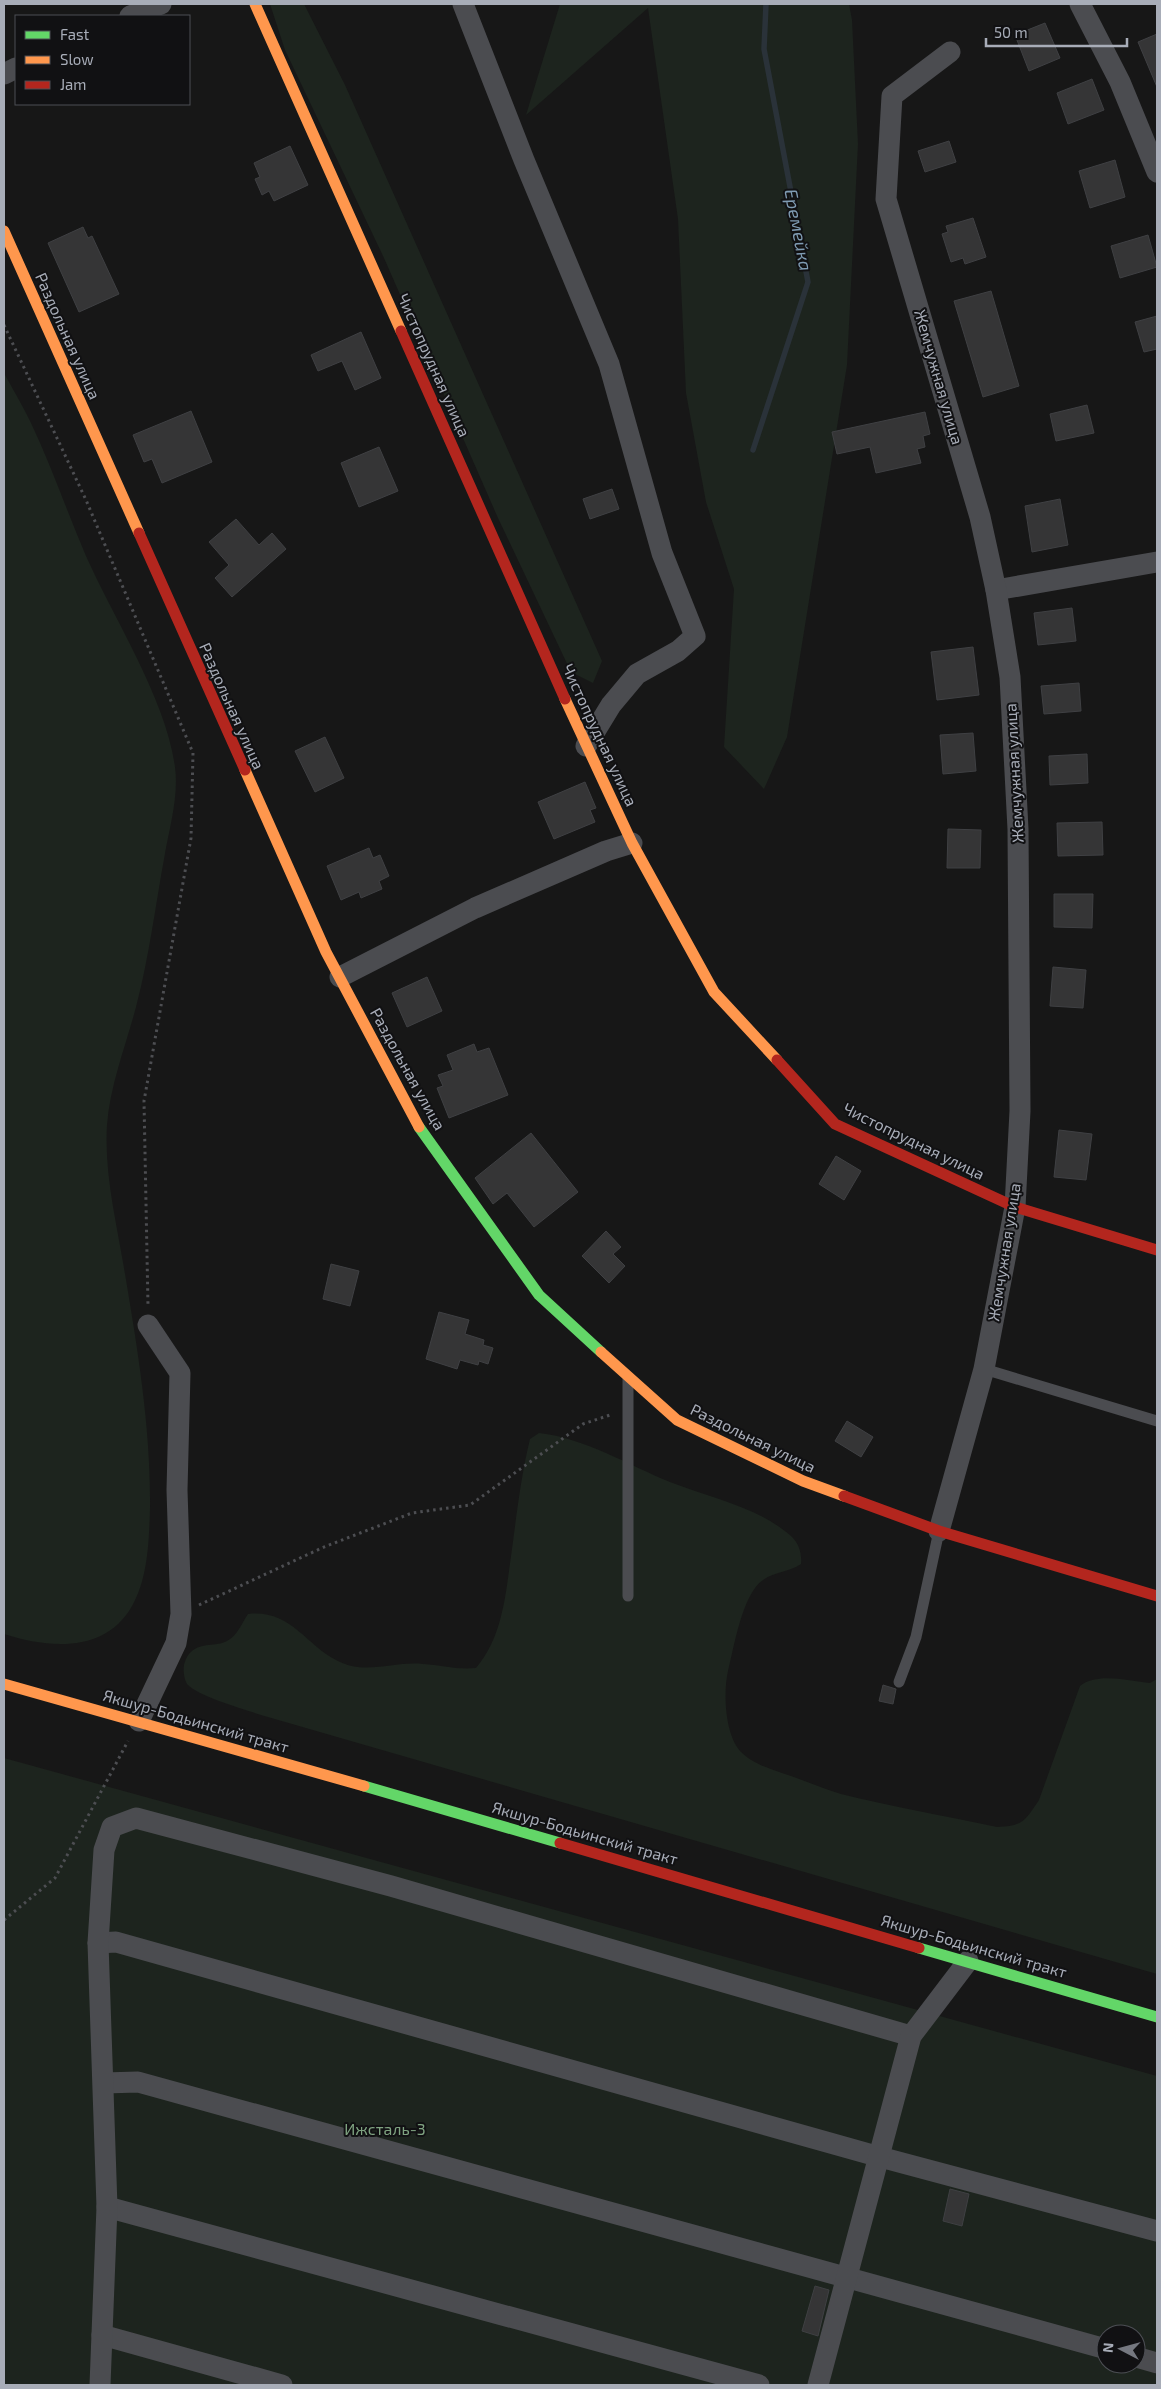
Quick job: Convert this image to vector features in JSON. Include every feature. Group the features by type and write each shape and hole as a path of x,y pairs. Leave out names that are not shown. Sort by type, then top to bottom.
{"street":[{"path":"133,15 161,4"},
{"name":"Чистопрудная улица","path":"255,4 586,746 632,843 714,992 834,1124 1015,1207 1157,1250"},
{"path":"463,4 524,160 609,364 662,553 695,636 678,651 637,674 611,705 586,746"},
{"path":"1080,4 1120,82 1157,172"},
{"name":"Жемчужная улица","path":"939,1532 984,1369 1015,1207 1020,1111 1018,829 1010,677 996,590 980,517 886,199 892,96 950,52"},
{"name":"Раздольная улица","path":"4,231 326,952 417,1124 539,1295 677,1420 803,1481 939,1532 1157,1596"},
{"path":"996,590 1157,562"},
{"path":"340,977 475,908 606,851 632,843"},
{"path":"139,1721 176,1643 181,1614 177,1490 180,1373 148,1324"},
{"name":"Якшур-Бодьинский тракт","path":"4,1684 139,1721 1157,2017"},
{"path":"100,2385 107,2207 98,1943 104,1850 112,1827 136,1818 391,1886 911,2036"},
{"path":"98,1943 116,1942 880,2157 1157,2231"},
{"path":"818,2385 911,2036 968,1962"},
{"path":"104,2083 138,2082 1096,2346"},
{"path":"107,2207 759,2385"},
{"path":"102,2336 282,2385"}],"lane":[{"path":"984,1369 1157,1421"},
{"path":"628,1375 628,1596"},
{"path":"899,1682 916,1637 939,1532"}],"path":[{"path":"4,325 86,500 193,753 191,838 144,1101 148,1324"},
{"path":"181,1614 324,1547 412,1513 470,1505 583,1424 628,1409"},
{"path":"4,1920 55,1878 139,1721"}],"green space":[{"path":"270,4 304,4 345,85 602,661 593,683 571,672 498,518 384,258 285,50"},
{"path":"560,4 849,4 852,20 858,144 847,365 787,737 764,789 724,747 734,589 706,502 686,393 678,219 648,8 526,115"},
{"path":"4,373 25,410 46,456 86,556 150,687 170,741 176,778 173,813 145,970 111,1095 107,1125 109,1181 135,1332 146,1420 150,1479 147,1559 137,1595 121,1622 107,1633 91,1640 57,1644 21,1639 4,1634"},
{"path":"539,1433 573,1440 590,1446 670,1482 749,1510 778,1526 796,1542 801,1556 801,1564 763,1580 750,1597 740,1622 726,1680 726,1713 735,1744 745,1756 771,1769 841,1794 861,1799 997,1827 1018,1824 1026,1818 1039,1800 1080,1686 1095,1679 1104,1678 1150,1683 1157,1679 1157,1974 261,1715 211,1698 187,1684 184,1677 184,1667 190,1653 199,1647 223,1643 231,1639 248,1614 263,1614 286,1622 325,1653 347,1665 368,1668 412,1664 476,1668 493,1642 498,1627 508,1580 527,1453 530,1439"},
{"name":"Ижсталь-3","path":"4,1758 1157,2076 1157,2385 4,2385"}],"building":[{"path":"1045,23 1060,58 1029,71 1015,35"},
{"path":"1157,34 1157,87 1138,42"},
{"path":"1092,79 1104,110 1068,124 1057,93"},
{"path":"949,141 956,162 925,172 918,151"},
{"path":"290,146 308,185 274,201 269,191 262,195 255,179 260,177 254,163"},
{"path":"1115,160 1125,197 1090,208 1079,171"},
{"path":"973,218 986,257 965,264 963,258 951,262 942,234 948,232 946,226"},
{"path":"83,227 88,238 92,236 119,294 79,312 48,243"},
{"path":"1148,235 1157,267 1120,278 1111,246"},
{"path":"991,291 1019,386 983,397 954,301"},
{"path":"1157,316 1157,349 1144,352 1135,322"},
{"path":"361,332 381,378 355,390 342,361 318,371 311,355"},
{"path":"1087,405 1094,433 1056,441 1050,414"},
{"path":"191,411 212,462 162,483 152,459 144,462 133,435"},
{"path":"925,412 930,434 923,436 925,447 917,449 921,463 876,473 870,447 837,454 832,432"},
{"path":"379,447 398,491 359,507 341,463"},
{"path":"612,489 619,509 590,519 583,499"},
{"path":"1060,499 1068,545 1032,552 1025,506"},
{"path":"236,519 259,545 272,533 286,549 232,597 215,578 229,565 209,542"},
{"path":"1072,608 1076,641 1038,645 1034,613"},
{"path":"973,647 979,695 937,700 931,652"},
{"path":"1079,683 1081,711 1044,714 1041,686"},
{"path":"973,733 976,771 943,774 940,735"},
{"path":"325,737 344,778 315,792 295,751"},
{"path":"1087,754 1088,783 1050,785 1049,756"},
{"path":"585,782 596,808 590,810 595,822 554,839 538,802"},
{"path":"1102,822 1103,855 1058,856 1057,823"},
{"path":"948,829 981,830 980,868 947,868"},
{"path":"369,848 373,858 380,855 389,876 379,881 382,889 361,898 359,892 341,900 327,866"},
{"path":"1054,894 1093,894 1092,928 1054,927"},
{"path":"1053,967 1086,970 1083,1008 1050,1006"},
{"path":"427,977 442,1011 407,1027 392,993"},
{"path":"474,1044 477,1052 489,1048 508,1095 449,1118 437,1088 443,1086 438,1075 453,1070 447,1055"},
{"path":"1059,1130 1092,1134 1086,1180 1054,1177"},
{"path":"531,1133 578,1192 534,1227 507,1193 493,1204 475,1178"},
{"path":"836,1156 861,1171 844,1200 819,1184"},
{"path":"606,1231 621,1247 613,1254 625,1266 609,1283 582,1256"},
{"path":"331,1264 359,1271 350,1306 323,1299"},
{"path":"439,1312 469,1320 465,1334 484,1340 483,1345 493,1348 488,1364 479,1361 478,1365 460,1360 457,1369 426,1359"},
{"path":"847,1421 873,1437 861,1457 835,1441"},
{"path":"883,1685 896,1689 893,1704 879,1701"},
{"path":"950,2189 969,2194 962,2226 943,2221"},
{"path":"815,2286 829,2290 818,2336 802,2331"}],"waterway":[{"name":"Еремейка","path":"753,450 808,282 764,49 766,4"}],"traffic: fast":[{"path":"419,1127 539,1295 601,1352"},
{"path":"364,1786 560,1843"},
{"path":"919,1948 1157,2017"}],"traffic: slow":[{"path":"255,4 401,331"},
{"path":"4,231 139,533"},
{"path":"565,699 632,843 714,992 777,1060"},
{"path":"245,770 326,952 419,1127"},
{"path":"601,1352 677,1420 803,1481 844,1496"},
{"path":"4,1684 364,1786"}],"traffic: jam":[{"path":"401,331 565,699"},
{"path":"139,533 245,770"},
{"path":"777,1060 835,1124 1015,1207 1157,1250"},
{"path":"844,1496 939,1531 1157,1596"},
{"path":"560,1843 919,1948"}]}
